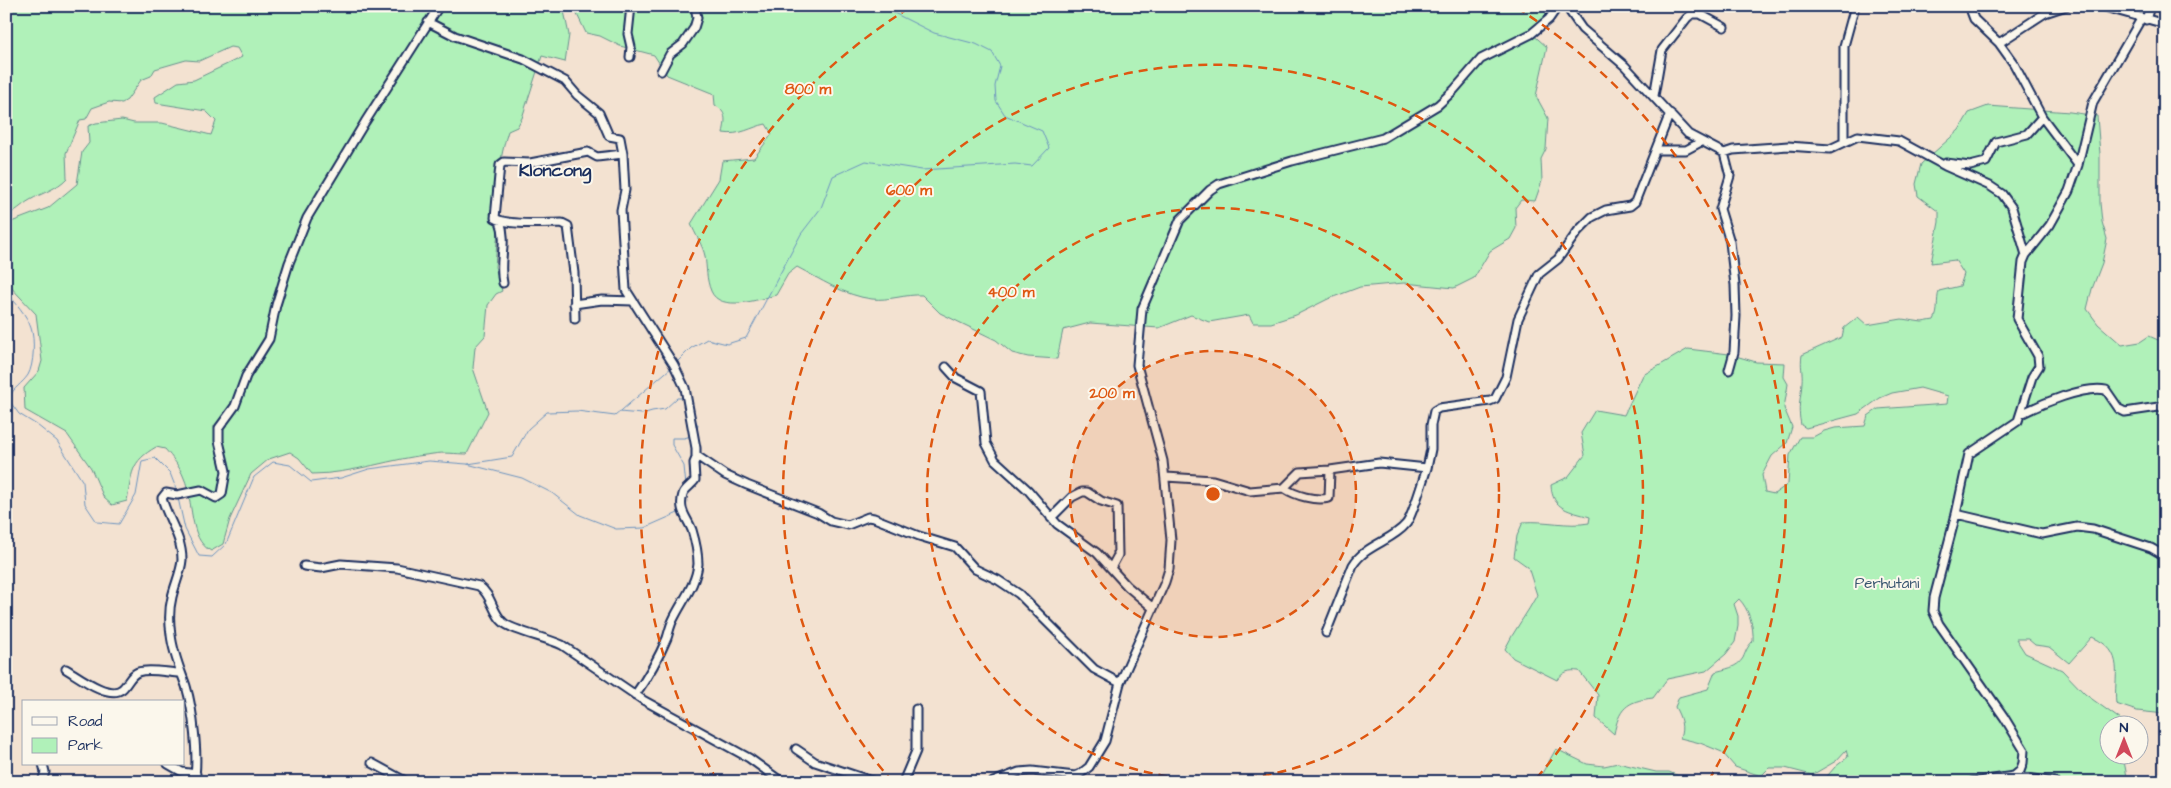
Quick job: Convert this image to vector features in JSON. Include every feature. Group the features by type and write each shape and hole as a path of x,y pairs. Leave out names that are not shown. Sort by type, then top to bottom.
{"street":[{"path":"172,766 195,778 190,706 172,644 170,618 172,596 181,569 181,552 174,526 162,498 166,493 177,495 201,490 216,498 222,494 226,470 218,440 219,428 235,406 246,376 269,339 288,263 304,224 365,122 439,6"},
{"path":"630,6 628,34 631,47 630,57"},
{"path":"661,71 670,54 683,44 694,28 697,18 695,6"},
{"path":"993,782 1019,772 1032,771 1076,776 1085,771 1105,741 1120,683 1165,582 1170,556 1170,521 1166,477 1149,404 1138,374 1137,354 1144,304 1175,230 1184,216 1210,190 1219,184 1292,161 1375,141 1390,134 1445,99 1481,59 1535,31 1549,19 1558,6"},
{"path":"1566,6 1582,29 1617,59 1688,134 1700,142 1724,153 1736,150 1788,146 1827,150 1858,136 1899,141 1990,186 2007,198 2026,254"},
{"path":"1846,6 1851,9 1853,14"},
{"path":"1844,142 1844,46 1855,6"},
{"path":"1969,6 1974,19 1999,43 2014,64 2042,118 2078,165"},
{"path":"2041,6 2041,15"},
{"path":"1999,43 2041,15 2066,6"},
{"path":"2101,6 2165,24"},
{"path":"2014,776 2020,771 2023,762 2022,745 1939,624 1933,611 1936,590 1956,514 1969,454 2013,426 2021,414 2028,387 2040,362 2017,319 2022,268 2026,254 2045,232 2069,191 2078,165 2092,102 2144,19 2150,6"},
{"path":"1654,96 1662,50 1687,18 1692,14 1700,14 1724,27"},
{"path":"428,22 464,39 523,59 565,81 580,98 599,113 609,136 620,138 625,190 621,210 625,284 633,301 674,365 685,388 696,448 695,480 684,491 682,499 683,514 691,528 697,552 698,564 695,577 674,617 667,637 643,684 635,695"},
{"path":"1326,633 1356,560 1408,522 1427,468 1431,449 1431,425 1434,412 1439,408 1487,402 1495,399 1509,368 1518,319 1535,280 1544,270 1558,260 1578,231 1592,217 1606,210 1633,204 1657,150 1670,113"},
{"path":"1931,158 1953,165 1970,166 1986,162 1996,142 2005,138 2028,134 2042,118"},
{"path":"1657,150 1686,150 1700,142"},
{"path":"503,283 500,268 503,234 500,221 494,216 497,206 500,168 504,162 530,163 588,152 597,157 623,154"},
{"path":"1724,153 1730,176 1720,209 1730,242 1735,285 1736,316 1734,352 1729,370"},
{"path":"500,221 566,224 569,230 574,273 575,319"},
{"path":"574,304 602,300 633,301"},
{"path":"946,367 956,378 979,388 986,443 992,455 1028,490 1051,518 1093,550 1127,586 1152,608"},
{"path":"2021,414 2067,396 2098,388 2106,390 2119,410 2125,412 2165,406"},
{"path":"696,456 747,486 818,513 831,521 848,524 868,517 874,518 919,536 955,546 975,569 998,580 1019,594 1094,668 1120,683"},
{"path":"1284,488 1300,472 1379,463 1427,468"},
{"path":"1166,477 1213,480 1250,491 1284,488 1299,495 1322,499 1329,498 1330,470"},
{"path":"1051,518 1072,497 1082,492 1087,492 1101,501 1117,506 1118,555 1110,568"},
{"path":"1956,514 2042,534 2077,526 2093,529 2151,548 2165,556"},
{"path":"304,566 321,568 341,564 397,568 476,584 485,591 503,623 556,642 635,695 760,764 782,782"},
{"path":"66,669 102,690 111,693 122,689 133,675 140,671 181,673"},
{"path":"903,782 916,751 916,709"},
{"path":"796,749 815,762 875,782"},
{"path":"372,762 407,782"},
{"path":"42,782 45,772 44,766"},
{"path":"1972,782 2014,776 2055,782"}],"green space":[{"path":"6,6 563,6 569,35 565,62 542,56 522,118 517,127 508,131 503,152 490,214 498,229 495,267 502,291 496,294 488,305 485,336 475,347 473,368 488,412 467,454 437,453 357,469 312,474 299,458 290,452 269,459 251,474 230,519 223,544 211,551 198,538 184,478 178,466 165,449 156,447 147,452 137,463 132,476 127,501 112,505 104,498 91,468 67,434 25,410 24,388 39,371 42,361 36,314 6,282 6,224 48,208 77,184 82,152 89,143 88,126 96,123 122,120 134,123 162,123 211,135 216,121 206,111 156,103 155,97 178,82 194,80 242,57 237,48 230,47 199,61 186,60 155,69 151,76 141,80 127,100 122,103 109,102 92,108 86,119 80,120 66,153 67,178 54,188 6,215"},
{"path":"573,6 1554,6 1548,17 1530,32 1547,47 1536,96 1548,118 1546,149 1541,159 1542,181 1535,201 1521,200 1515,208 1516,228 1510,239 1490,251 1474,278 1454,288 1404,283 1360,287 1328,299 1296,315 1271,323 1253,323 1249,315 1209,322 1191,315 1159,328 1090,323 1063,330 1057,359 1028,357 1012,353 996,340 940,313 922,295 878,299 862,297 833,286 797,267 788,274 776,295 741,303 731,303 716,298 708,282 704,252 691,224 719,179 722,161 754,158 772,134 766,124 740,132 723,133 725,117 722,111 715,105 714,94 667,75 654,55 620,46 600,36 586,33"},
{"name":"Perhutani","path":"1988,106 2070,112 2097,116 2100,154 2100,203 2102,222 2107,239 2102,263 2087,309 2098,324 2122,345 2140,342 2149,336 2165,343 2165,608 2160,647 2165,653 2165,714 2137,711 2116,704 2116,666 2114,657 2103,643 2092,637 2069,663 2049,647 2035,645 2028,639 2016,639 2025,653 2062,670 2085,694 2116,716 2098,716 2098,766 2125,766 2128,782 1822,782 1835,767 1848,757 1846,750 1836,761 1812,775 1785,768 1769,768 1761,776 1735,767 1722,752 1700,743 1680,738 1681,722 1675,707 1679,697 1708,689 1715,672 1734,666 1743,658 1753,641 1753,636 1752,624 1748,613 1739,599 1734,604 1738,616 1735,642 1726,654 1706,671 1667,679 1653,698 1630,704 1621,712 1614,734 1596,718 1598,695 1579,671 1567,672 1557,680 1513,658 1505,649 1537,595 1528,567 1514,557 1517,536 1523,522 1589,523 1590,517 1569,511 1559,505 1552,493 1551,485 1568,477 1585,455 1581,433 1595,410 1624,415 1643,375 1688,349 1729,354 1756,362 1785,363 1784,377 1788,384 1784,408 1792,427 1787,443 1772,456 1762,475 1765,492 1774,494 1788,484 1790,455 1800,437 1813,437 1835,428 1865,426 1868,416 1878,409 1947,404 1948,396 1920,388 1892,393 1880,398 1858,414 1806,428 1801,425 1799,413 1802,378 1801,362 1802,355 1842,337 1844,328 1858,317 1867,325 1902,319 1922,322 1934,320 1939,291 1960,286 1964,274 1955,260 1931,263 1939,222 1939,212 1918,196 1916,184 1921,164 1959,130 1969,113"},
{"path":"1556,749 1587,764 1604,766 1618,763 1656,772 1669,772 1693,782 1537,782"}],"waterway":[{"path":"676,363 691,348 707,339 727,344 746,338 801,234 821,208 833,176 866,161 922,170 1015,164 1032,166 1049,148 1042,131 1005,115 996,101 995,86 1000,66 992,52 976,44 934,33 890,11 887,6"},
{"path":"6,292 27,318 32,333 33,345 33,359 30,371 8,399 19,414 57,441 83,482 85,504 97,522 119,524 136,495 142,461 155,458 170,473 177,491"},
{"path":"468,464 512,457 528,429 547,412 577,411 615,416 672,367"},
{"path":"619,412 642,414 665,409 677,398 684,398"},
{"path":"694,418 698,425 696,433"},
{"path":"686,486 684,466 672,445 672,438 691,436"},
{"path":"178,498 185,529 199,556 212,557 226,544 254,477 273,462 290,465 311,482 341,478 369,469 429,461 467,464 522,478 552,493 580,515 616,529 644,528 678,513 679,509"}],"district":[{"name":"Kloncong","path":"555,170"}]}
